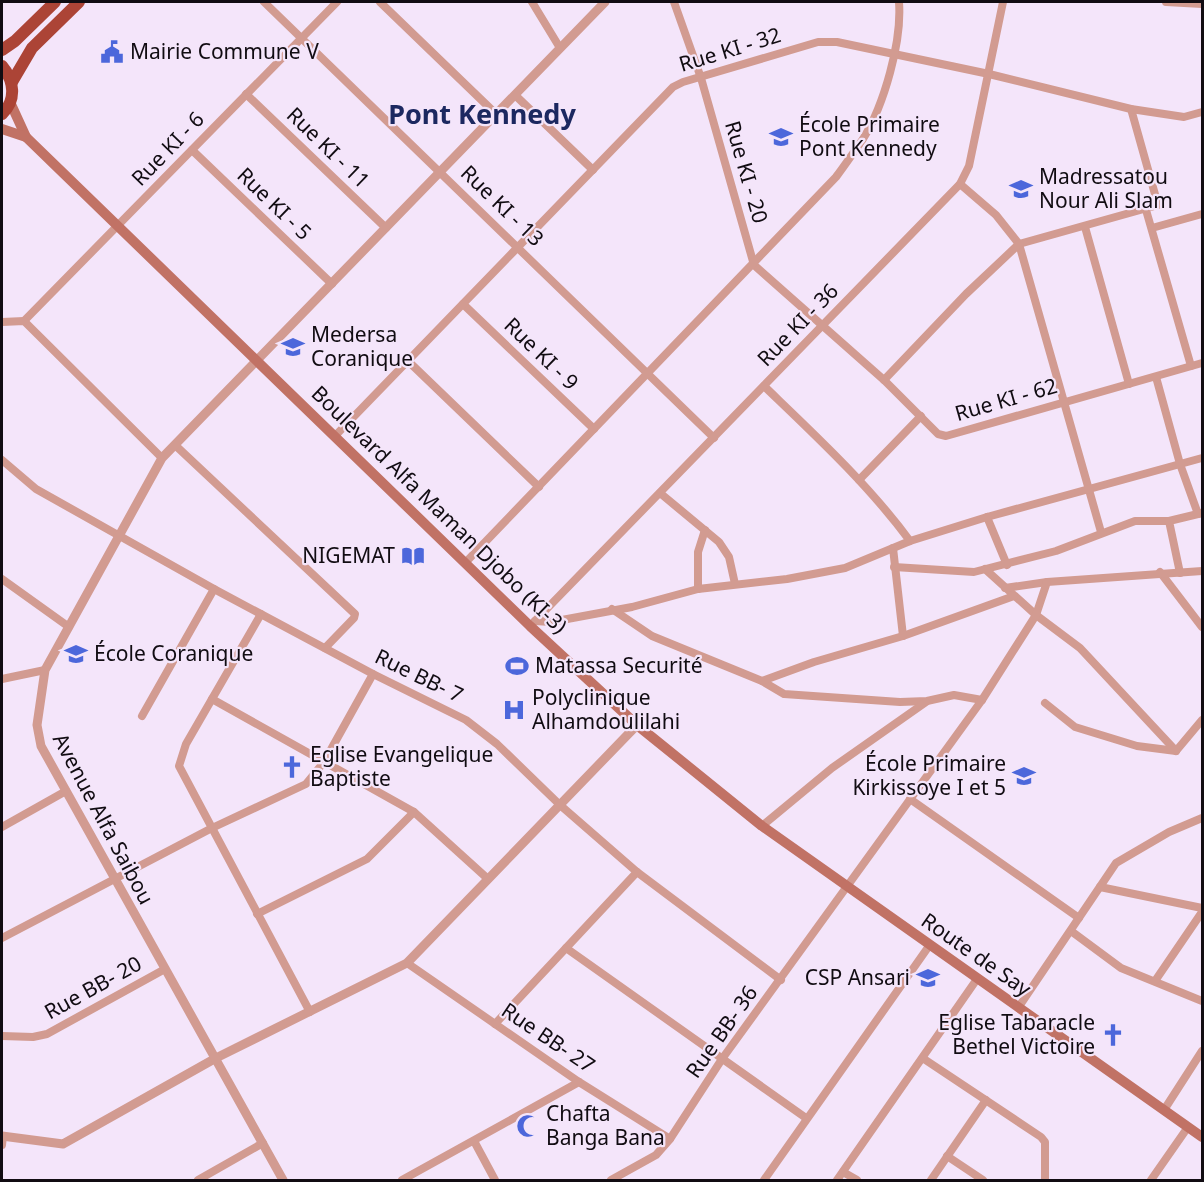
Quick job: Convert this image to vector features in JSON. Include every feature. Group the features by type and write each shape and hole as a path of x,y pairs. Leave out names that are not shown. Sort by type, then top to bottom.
{"highway":[{"path":"2,50 15,41 55,2"},
{"path":"2,114 10,102 12,82 32,48 79,2"},
{"path":"2,66 12,82"}],"main road":[{"name":"Boulevard Alfa Maman Djobo (KI-3)","path":"10,102 26,138 465,563 532,623 638,725 762,826 846,887"},
{"name":"Boulevard Alfa Maman Djobo (KI-3)","path":"2,129 26,138"},
{"name":"Route de Say","path":"846,887 1203,1137"}],"street":[{"name":"Rue KI - 13","path":"264,2 714,438"},
{"name":"Rue KI - 6","path":"24,321 337,2"},
{"path":"380,2 496,114"},
{"path":"532,2 560,48"},
{"name":"Avenue Alfa Saibou","path":"284,1180 114,878 38,736 37,725 45,670 162,458 605,2"},
{"name":"Rue KI - 20","path":"674,2 701,78 754,265"},
{"path":"465,563 754,265 836,177 863,138 878,107 893,55 900,15 899,2"},
{"name":"Rue KI - 36","path":"532,623 960,184 969,166 1003,2"},
{"path":"1166,2 1203,4"},
{"name":"Rue KI - 32","path":"335,436 673,87 818,42 837,42 989,74 1131,109 1184,117 1203,112"},
{"name":"Rue KI - 11","path":"246,94 386,228"},
{"path":"514,95 593,170"},
{"path":"884,380 981,279 1019,244 1155,207 1158,202 1131,109"},
{"name":"Rue KI - 5","path":"192,150 332,284"},
{"path":"960,184 996,215 1019,244 1066,402 1101,532"},
{"path":"1146,210 1191,366"},
{"path":"1152,228 1202,215"},
{"path":"1085,227 1129,384"},
{"path":"754,265 823,325"},
{"name":"Rue KI - 9","path":"463,304 594,429"},
{"path":"2,322 24,321 162,458"},
{"name":"Rue KI - 62","path":"823,325 884,380 938,434 946,436 1203,363"},
{"path":"408,361 538,487"},
{"path":"894,567 970,572 1007,565 1056,550 1135,521 1169,521 1200,514 1180,464 1156,377"},
{"path":"764,386 859,480 886,509 910,541"},
{"path":"859,480 921,416"},
{"path":"175,445 355,614 325,648"},
{"path":"532,623 551,622 646,604 698,589 788,579 845,568 910,541 987,517 1203,458"},
{"name":"Rue BB- 7","path":"2,460 36,489 214,589 373,674 466,720 497,744 560,805 637,872 781,980"},
{"path":"660,493 719,542 729,557 735,584"},
{"path":"987,517 1007,565"},
{"path":"1169,521 1180,573"},
{"path":"698,589 698,552 705,530"},
{"path":"892,548 903,636"},
{"path":"985,569 1036,615 1080,648 1176,751"},
{"path":"1005,588 1160,572 1203,571"},
{"path":"1160,572 1203,627"},
{"path":"2,579 69,627"},
{"name":"Rue BB- 36","path":"611,1180 656,1155 670,1139 722,1059 982,700 1036,615 1047,582"},
{"path":"142,716 214,589"},
{"path":"762,681 814,662 903,636 1014,596"},
{"path":"612,609 652,636 762,681 784,694 927,701 954,694 982,700"},
{"path":"261,614 186,744 179,766 309,1012"},
{"path":"2,678 45,670"},
{"path":"2,938 212,828 299,789 312,778 324,762 373,674"},
{"path":"212,699 414,812 488,879"},
{"path":"762,826 832,768 927,701"},
{"path":"1045,703 1075,727 1137,746 1176,751"},
{"path":"1176,751 1203,720"},
{"path":"2,1139 63,1144 216,1058 407,963 638,725"},
{"path":"2,827 66,791"},
{"path":"910,799 1079,918"},
{"path":"257,914 367,859 414,812"},
{"path":"1018,1008 1116,863 1169,832 1203,818"},
{"path":"495,1024 637,872"},
{"path":"1100,887 1203,910 1155,981"},
{"path":"1071,931 1121,968 1203,1000"},
{"path":"764,1180 929,946"},
{"path":"566,948 806,1118"},
{"name":"Rue BB- 27","path":"407,963 579,1082 670,1139"},
{"name":"Rue BB- 20","path":"2,1036 33,1037 47,1034 165,969"},
{"path":"837,1180 924,1059 977,979"},
{"path":"1164,1110 1203,1051"},
{"path":"924,1059 1045,1142 1045,1180"},
{"path":"402,1180 579,1082"},
{"path":"931,1180 986,1100"},
{"path":"1151,1180 1188,1127"},
{"path":"474,1141 495,1180"},
{"path":"198,1180 263,1143"},
{"path":"947,1156 983,1180"},
{"path":"843,1172 857,1180"}],"place":[{"name":"Mairie Commune V","path":"112,52"},
{"name":"École Primaire Pont Kennedy","path":"781,137"},
{"name":"Madressatou Nour Ali Slam","path":"1021,189"},
{"name":"Medersa Coranique","path":"293,347"},
{"name":"NIGEMAT","path":"413,556"},
{"name":"École Coranique","path":"76,654"},
{"name":"Matassa Securité","path":"517,666"},
{"name":"Polyclinique Alhamdoulilahi","path":"514,710"},
{"name":"Eglise Evangelique Baptiste","path":"292,767"},
{"name":"École Primaire Kirkissoye I et 5","path":"1024,776"},
{"name":"CSP Ansari","path":"928,978"},
{"name":"Eglise Tabaracle Bethel Victoire","path":"1113,1035"},
{"name":"Chafta Banga Bana","path":"528,1126"}],"district":[{"name":"Pont Kennedy","path":"482,115"}]}
